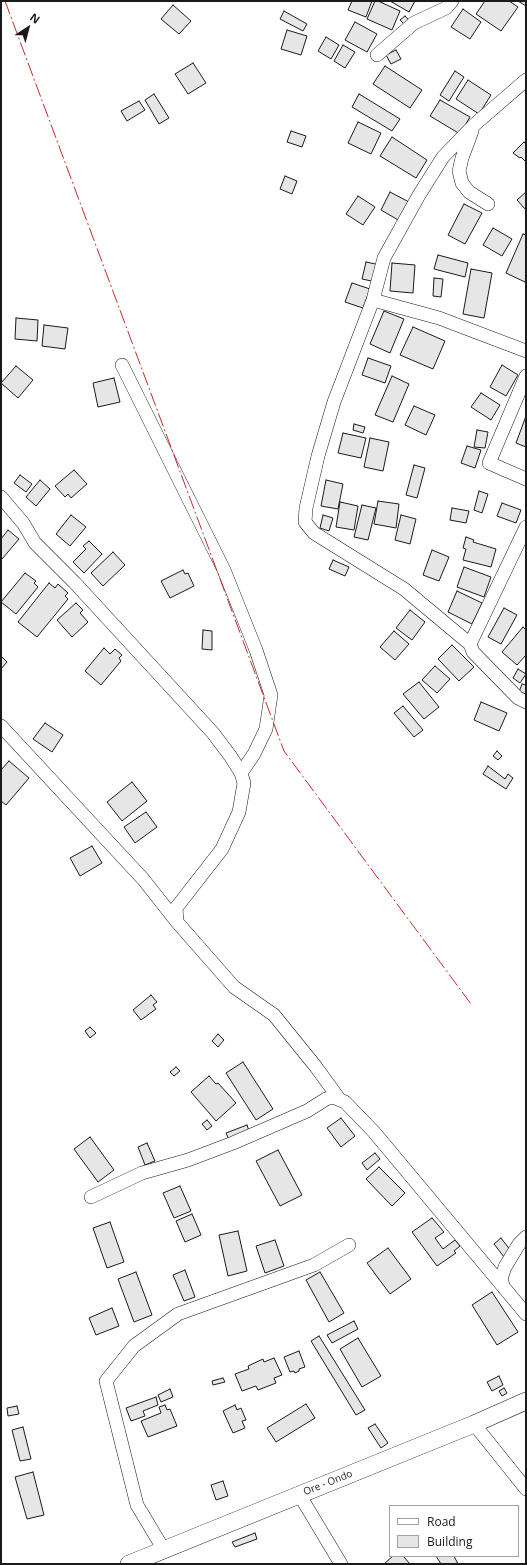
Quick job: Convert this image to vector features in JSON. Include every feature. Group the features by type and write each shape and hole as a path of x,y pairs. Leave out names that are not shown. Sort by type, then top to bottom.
{"main road":[{"name":"Ore - Ondo","path":"129,1564 474,1424 526,1401"}],"street":[{"path":"377,55 414,23 446,8 452,1"},
{"path":"526,80 474,125 443,157 419,195 384,258 373,300 334,402 318,456 306,508 305,522 314,533 404,589 470,644 473,652 518,698 526,702"},
{"path":"474,125 459,171 462,183 469,192 488,204"},
{"path":"373,300 439,318 526,351"},
{"path":"122,365 224,570 272,695 266,729 254,754 241,774"},
{"path":"526,376 489,463 526,479"},
{"path":"1,497 23,522 35,543 75,583 213,733 231,757 241,774 244,783 239,812 222,849 176,908 177,922"},
{"path":"470,644 526,527"},
{"path":"1,726 143,879 177,922 234,987 274,1016 316,1067 340,1100"},
{"path":"91,1197 142,1173 188,1160 233,1143 307,1111 326,1099 333,1097 345,1102 374,1132 526,1314"},
{"path":"504,1288 501,1279 505,1267 519,1244 526,1237"},
{"path":"164,1550 137,1505 106,1382 134,1346 178,1314 314,1265 348,1245"},
{"path":"474,1424 526,1489"},
{"path":"299,1494 341,1564"}],"building":[{"path":"352,1 372,1 366,17 348,10"},
{"path":"375,1 400,11 392,30 367,19"},
{"path":"390,1 415,1 409,12"},
{"path":"485,1 509,1 518,7 501,31 476,14"},
{"path":"518,1 526,1 526,6"},
{"path":"173,5 191,21 179,34 161,19"},
{"path":"463,9 481,22 470,39 451,27"},
{"path":"284,11 307,24 303,31 280,19"},
{"path":"405,16 411,22 407,27 400,20"},
{"path":"355,22 377,34 367,52 345,40"},
{"path":"287,30 307,36 301,55 281,49"},
{"path":"326,37 339,45 331,59 318,51"},
{"path":"343,45 355,52 345,68 334,61"},
{"path":"396,50 401,59 391,64 386,55"},
{"path":"193,63 206,83 188,94 175,74"},
{"path":"385,66 422,90 410,108 373,84"},
{"path":"455,71 464,77 449,101 440,95"},
{"path":"468,80 491,95 479,114 456,99"},
{"path":"154,94 169,118 159,124 145,100"},
{"path":"359,94 400,119 392,131 352,107"},
{"path":"440,100 470,117 460,134 430,116"},
{"path":"139,101 145,110 127,121 121,111"},
{"path":"358,122 381,133 371,154 348,143"},
{"path":"291,131 306,136 302,147 287,142"},
{"path":"392,137 427,160 416,178 380,156"},
{"path":"524,142 526,144 525,161 513,153"},
{"path":"285,176 297,181 292,194 280,189"},
{"path":"390,192 409,202 400,221 381,210"},
{"path":"526,192 526,210 517,200"},
{"path":"358,196 375,207 363,225 346,214"},
{"path":"464,204 482,213 465,244 448,235"},
{"path":"493,228 512,239 502,256 483,245"},
{"path":"523,234 526,235 525,282 506,273"},
{"path":"438,255 468,263 465,277 434,269"},
{"path":"366,262 380,265 376,282 362,279"},
{"path":"392,263 415,265 413,293 390,291"},
{"path":"471,269 492,273 484,318 463,314"},
{"path":"434,278 443,279 441,297 433,296"},
{"path":"352,283 370,289 363,308 345,302"},
{"path":"384,311 404,319 390,353 370,344"},
{"path":"16,318 38,320 37,341 15,339"},
{"path":"44,325 68,328 65,349 42,346"},
{"path":"413,327 445,341 433,369 400,355"},
{"path":"368,358 391,366 385,383 362,375"},
{"path":"502,365 518,375 506,396 490,387"},
{"path":"16,366 33,380 18,398 1,383"},
{"path":"392,376 409,384 393,422 375,415"},
{"path":"114,378 120,402 98,407 93,383"},
{"path":"481,393 500,405 491,420 471,407"},
{"path":"414,406 435,415 426,435 405,425"},
{"path":"526,416 526,447 516,443"},
{"path":"354,424 365,427 363,433 353,430"},
{"path":"477,430 488,432 485,448 474,447"},
{"path":"343,433 366,438 361,458 338,453"},
{"path":"370,438 389,442 383,471 364,467"},
{"path":"467,446 481,450 475,468 461,463"},
{"path":"414,465 425,468 417,498 406,495"},
{"path":"74,470 87,484 71,498 68,494 65,497 55,486"},
{"path":"20,475 32,484 26,492 14,483"},
{"path":"40,480 50,489 36,506 26,497"},
{"path":"326,480 343,484 338,509 321,506"},
{"path":"479,491 488,494 482,513 474,510"},
{"path":"378,501 399,504 396,528 374,524"},
{"path":"340,502 358,506 354,530 336,527"},
{"path":"502,503 521,510 516,523 497,516"},
{"path":"362,505 376,508 368,540 354,537"},
{"path":"452,508 469,511 466,523 450,520"},
{"path":"71,515 86,527 70,546 56,534"},
{"path":"323,515 333,518 329,531 320,528"},
{"path":"401,515 416,519 410,544 395,540"},
{"path":"8,530 19,539 2,559 1,539"},
{"path":"466,537 474,540 473,542 496,549 491,567 463,560 466,549 463,548"},
{"path":"89,541 102,554 84,573 73,562 86,549 83,546"},
{"path":"432,550 449,557 439,581 423,575"},
{"path":"113,552 125,565 103,586 91,573"},
{"path":"333,560 349,567 345,576 329,569"},
{"path":"464,567 491,577 484,597 457,587"},
{"path":"183,570 185,574 188,573 194,586 170,598 161,581"},
{"path":"25,573 36,581 34,583 38,587 16,614 1,602"},
{"path":"49,583 55,588 58,584 68,593 65,596 68,599 37,637 18,622"},
{"path":"457,591 482,603 472,624 448,612"},
{"path":"76,603 83,610 80,613 88,622 72,637 57,620"},
{"path":"504,608 517,615 501,644 488,637"},
{"path":"410,610 425,622 412,640 396,628"},
{"path":"523,627 526,630 526,655 517,665 502,652"},
{"path":"203,630 212,631 212,650 202,649"},
{"path":"394,631 409,644 395,660 380,647"},
{"path":"452,645 474,667 459,681 438,659"},
{"path":"104,648 110,654 115,649 122,655 119,658 121,661 101,685 85,671"},
{"path":"1,656 7,662 1,669"},
{"path":"435,666 450,679 437,693 422,680"},
{"path":"518,669 526,674 520,683 513,678"},
{"path":"419,682 439,707 424,719 403,694"},
{"path":"522,684 526,685 526,694 519,692"},
{"path":"481,702 507,713 499,731 474,720"},
{"path":"403,706 423,730 414,737 394,713"},
{"path":"45,723 63,735 52,752 33,739"},
{"path":"497,751 502,756 498,760 493,756"},
{"path":"9,761 29,778 6,805 1,801 1,770"},
{"path":"488,766 505,779 508,774 513,778 506,789 483,774"},
{"path":"132,782 147,801 122,821 107,802"},
{"path":"146,812 157,827 135,843 124,827"},
{"path":"92,846 102,863 80,876 70,858"},
{"path":"151,995 157,1002 153,1005 156,1009 141,1020 133,1010"},
{"path":"90,1027 96,1033 90,1038 85,1031"},
{"path":"218,1034 224,1040 218,1047 212,1041"},
{"path":"243,1062 273,1109 256,1120 226,1073"},
{"path":"176,1067 180,1071 174,1076 170,1072"},
{"path":"209,1076 216,1084 218,1083 236,1103 216,1121 191,1092"},
{"path":"341,1118 355,1136 341,1147 327,1128"},
{"path":"207,1120 212,1126 207,1130 202,1124"},
{"path":"247,1125 250,1134 230,1142 226,1133"},
{"path":"90,1137 114,1170 98,1182 74,1149"},
{"path":"147,1143 155,1161 145,1165 138,1147"},
{"path":"278,1150 302,1195 280,1206 256,1161"},
{"path":"375,1153 380,1159 367,1170 362,1163"},
{"path":"379,1167 405,1193 392,1206 366,1179"},
{"path":"180,1186 191,1211 174,1218 163,1193"},
{"path":"192,1214 201,1235 185,1242 176,1221"},
{"path":"432,1218 444,1232 435,1238 443,1249 455,1240 460,1246 454,1251 456,1253 437,1266 412,1232"},
{"path":"110,1222 124,1262 107,1268 93,1228"},
{"path":"238,1231 247,1271 228,1276 219,1235"},
{"path":"501,1238 511,1251 504,1257 494,1244"},
{"path":"275,1240 284,1266 265,1273 256,1246"},
{"path":"388,1248 411,1279 390,1294 367,1263"},
{"path":"185,1270 195,1297 184,1301 173,1275"},
{"path":"136,1272 152,1315 134,1322 118,1279"},
{"path":"320,1272 344,1313 329,1322 306,1280"},
{"path":"492,1292 518,1332 497,1345 472,1305"},
{"path":"112,1308 119,1326 96,1335 89,1318"},
{"path":"354,1321 358,1329 332,1343 327,1335"},
{"path":"319,1336 365,1410 356,1415 311,1341"},
{"path":"358,1338 381,1376 362,1387 340,1349"},
{"path":"299,1351 305,1367 299,1369 299,1371 295,1373 294,1371 290,1372 284,1357"},
{"path":"274,1358 282,1375 274,1378 276,1383 258,1390 256,1386 242,1391 235,1374 249,1369 248,1366 263,1359 264,1362"},
{"path":"499,1376 503,1385 492,1391 487,1382"},
{"path":"223,1378 225,1382 213,1385 212,1381"},
{"path":"504,1388 507,1393 502,1396 499,1391"},
{"path":"170,1389 173,1397 161,1402 158,1395"},
{"path":"156,1397 158,1405 143,1411 145,1416 131,1421 126,1408"},
{"path":"306,1404 315,1418 276,1442 267,1428"},
{"path":"165,1405 167,1410 170,1409 177,1426 148,1437 141,1421 161,1413 159,1407"},
{"path":"235,1405 237,1410 241,1408 246,1420 242,1421 245,1428 233,1433 223,1411"},
{"path":"17,1406 19,1414 8,1416 7,1408"},
{"path":"375,1424 388,1443 381,1448 368,1428"},
{"path":"23,1427 31,1459 20,1461 12,1430"},
{"path":"33,1472 44,1515 27,1519 15,1477"},
{"path":"223,1481 228,1496 216,1500 211,1485"},
{"path":"255,1533 257,1539 235,1547 232,1542"},
{"path":"392,1557 404,1557 410,1564 384,1564"},
{"path":"437,1557 454,1557 458,1564 441,1564"}],"power":[{"path":"5,1 284,751 471,1004"}]}
